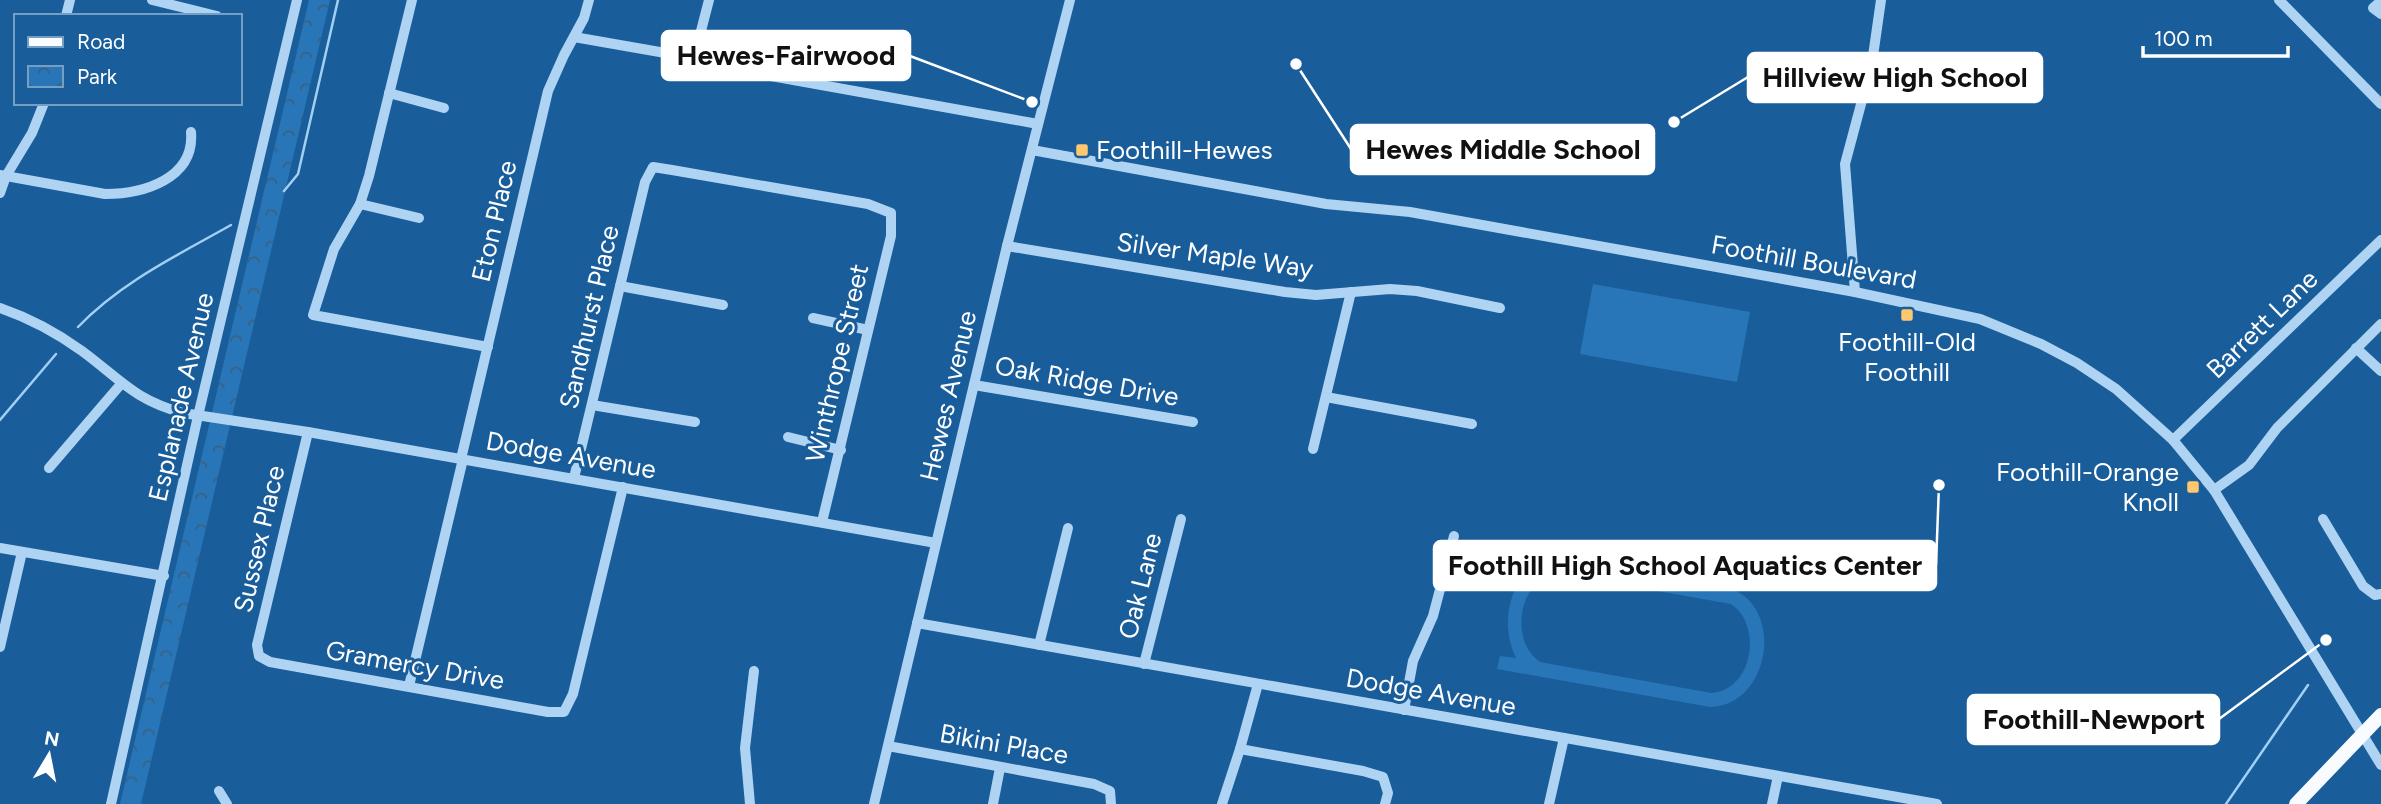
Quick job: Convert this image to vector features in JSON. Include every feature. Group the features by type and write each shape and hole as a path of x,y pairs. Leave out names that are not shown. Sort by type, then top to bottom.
{"main road":[{"path":"2296,804 2381,715"}],"street":[{"path":"152,0 209,14"},
{"name":"Esplanade Avenue","path":"111,804 198,416 297,0"},
{"path":"412,0 369,176 360,204 334,249 313,315 488,347"},
{"name":"Eton Place","path":"409,687 548,91 590,0"},
{"path":"574,37 694,58 709,0"},
{"name":"Hewes Avenue","path":"874,804 1007,246 1070,0"},
{"path":"1855,292 1845,164 1872,63 1881,0"},
{"path":"2381,1 2373,8 2381,14"},
{"path":"2286,3 2381,103"},
{"path":"760,74 1038,124"},
{"path":"389,93 444,108"},
{"path":"0,193 3,176 32,133 43,105"},
{"path":"3,176 105,194 122,194 144,189 168,178 183,167 192,144 191,132"},
{"name":"Foothill Boulevard","path":"1032,150 1326,204 1410,212 1855,292 1958,313 2001,326 2041,344 2077,363 2116,389 2173,440 2214,490 2381,765"},
{"name":"Sandhurst Place","path":"574,478 645,182 653,167 868,204 891,213"},
{"path":"360,204 419,218"},
{"name":"Winthrope Street","path":"822,522 891,236 891,213"},
{"name":"Barrett Lane","path":"2173,440 2381,240"},
{"name":"Silver Maple Way","path":"1007,246 1285,292 1316,295 1390,289 1417,291 1500,309"},
{"path":"620,286 723,304"},
{"path":"1313,449 1352,292"},
{"name":"Dodge Avenue","path":"0,308 53,333 121,384 163,408 936,543"},
{"path":"813,318 868,330"},
{"path":"2214,490 2249,465 2277,428 2381,324"},
{"path":"2357,348 2381,372"},
{"path":"49,468 121,384"},
{"name":"Oak Ridge Drive","path":"974,386 1194,422"},
{"path":"1326,397 1472,424"},
{"path":"592,405 695,422"},
{"name":"Sussex Place","path":"259,656 257,645 308,432"},
{"path":"788,437 841,450"},
{"name":"Gramercy Drive","path":"259,656 270,662 548,712 564,712 573,694 623,487"},
{"name":"Oak Lane","path":"1144,664 1181,519"},
{"path":"2323,519 2363,586 2375,595 2381,594"},
{"path":"1039,645 1068,528"},
{"path":"1404,710 1413,661 1433,616 1454,536"},
{"path":"0,548 164,576"},
{"path":"0,647 22,552"},
{"name":"Dodge Avenue","path":"917,623 1778,776 1890,800 1937,804"},
{"path":"750,804 745,748 754,671"},
{"path":"1222,804 1258,684"},
{"path":"1549,804 1564,738"},
{"name":"Bikini Place","path":"888,746 1094,784 1110,791 1111,804"},
{"path":"1240,749 1383,777 1388,793 1385,804"},
{"path":"993,804 1000,768"},
{"path":"1772,804 1778,776"},
{"path":"219,791 227,804"}],"green space":[{"path":"309,0 330,0 141,804 120,804"},
{"path":"1593,284 1750,312 1737,382 1580,354"},
{"path":"1555,559 1725,587 1744,596 1757,612 1763,631 1764,652 1758,672 1747,690 1731,702 1710,707 1497,669 1500,656 1516,658 1508,628 1512,598 1527,572","holes":["1556,573 1731,604 1741,614 1747,626 1749,656 1736,681 1725,689 1711,693 1540,662 1530,652 1521,627 1526,599 1533,587 1543,578"]}],"waterway":[{"path":"284,191 298,174 338,0"},
{"path":"78,327 131,283 231,225"},
{"path":"0,420 56,354"},
{"path":"2226,804 2308,685"}],"place":[{"name":"Hewes Middle School","path":"1296,64"},
{"name":"Hewes-Fairwood","path":"1032,102"},
{"name":"Hillview High School","path":"1674,122"},
{"name":"Foothill-Hewes","path":"1082,150"},
{"name":"Foothill-Old Foothill","path":"1907,315"},
{"name":"Foothill High School Aquatics Center","path":"1939,485"},
{"name":"Foothill-Orange Knoll","path":"2193,487"},
{"name":"Foothill-Newport","path":"2326,640"}]}
